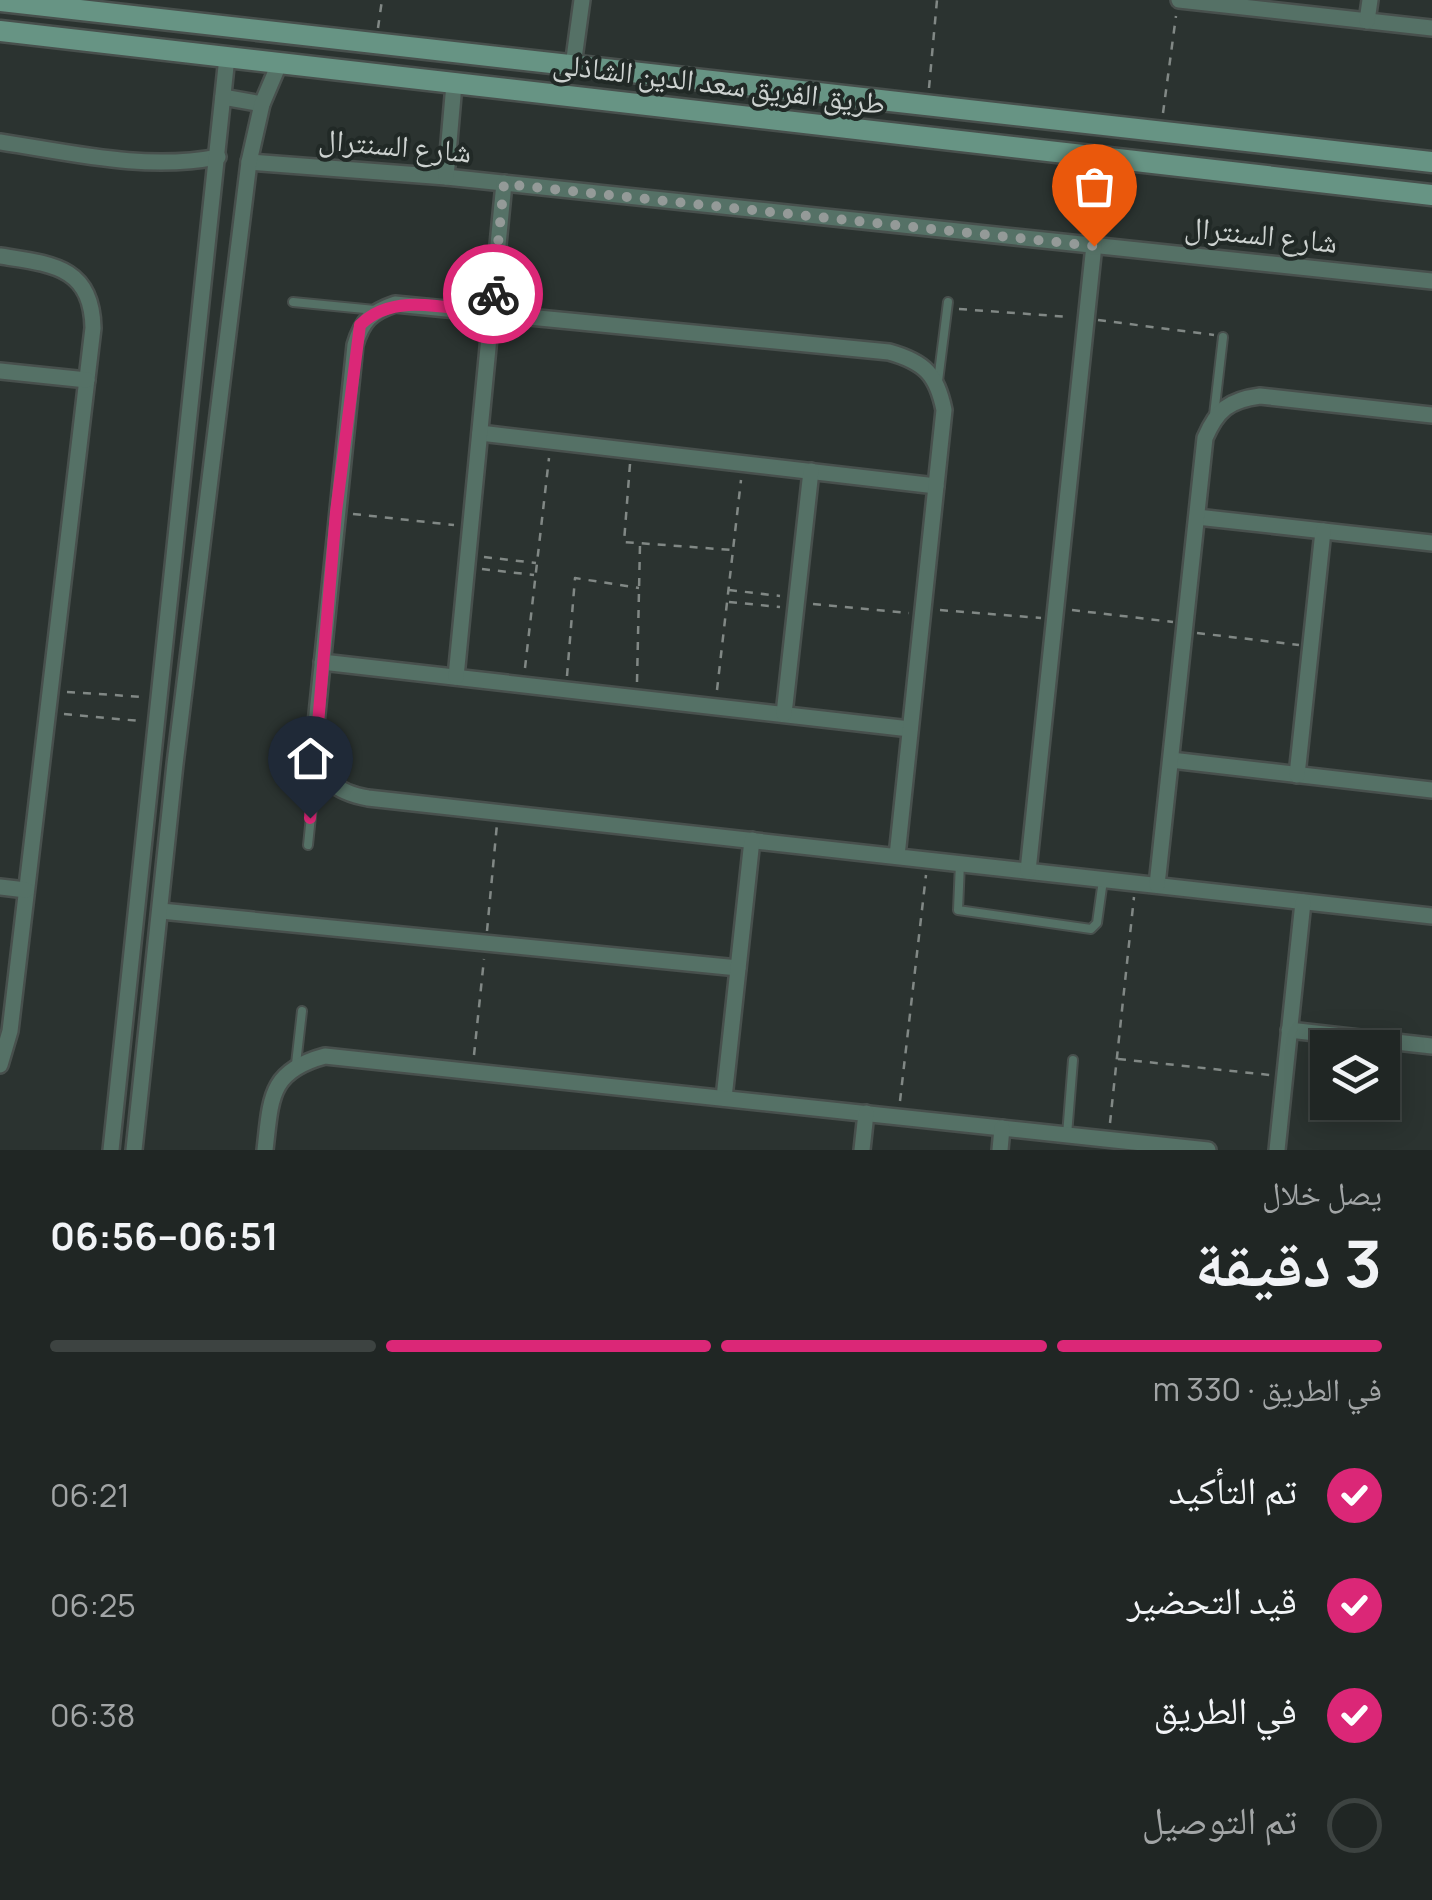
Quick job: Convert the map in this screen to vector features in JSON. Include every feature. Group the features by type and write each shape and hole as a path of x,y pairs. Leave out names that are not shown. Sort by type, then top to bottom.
{"street":[{"path":"574,66 582,0"},
{"path":"1178,0 1256,5 1432,28"},
{"path":"1368,21 1370,0"},
{"name":"طريق الفريق سعد الدين الشاذلى","path":"0,1 1432,162"},
{"path":"96,43 116,33 116,23 104,14"},
{"path":"159,50 149,32 168,21"},
{"name":"طريق الفريق سعد الدين الشاذلى","path":"0,31 1432,195"},
{"path":"111,1150 226,57"},
{"path":"134,1150 249,162 262,104 280,64"},
{"path":"446,177 454,84"},
{"path":"833,127 847,125 855,116 855,102 840,95"},
{"path":"223,97 262,104"},
{"path":"891,134 882,125 882,115 890,104 902,102"},
{"path":"0,142 133,162 171,164 218,157"},
{"name":"شارع السنترال","path":"249,162 446,177 1432,281"},
{"path":"456,677 504,184"},
{"path":"1028,871 1094,246"},
{"path":"0,256 54,264 78,278 93,302 26,890 7,994 0,1065"},
{"path":"897,856 944,410 938,382 918,360 889,352 394,304 375,310 360,325 355,345 336,512 314,742 316,764 328,782 357,796 1432,916"},
{"path":"0,371 87,380"},
{"path":"1158,885 1205,438 1214,415 1235,400 1260,396 1432,415"},
{"path":"480,434 936,486"},
{"path":"784,714 811,471"},
{"path":"1196,516 1432,543"},
{"path":"1297,774 1323,531"},
{"path":"322,662 910,729"},
{"path":"1170,760 1432,790"},
{"path":"724,1098 752,840"},
{"path":"0,887 26,890"},
{"path":"1277,1150 1303,902"},
{"path":"161,911 738,968"},
{"path":"1289,1030 1432,1046"},
{"path":"266,1150 275,1086 296,1064 325,1056 1108,1139 1129,1146 1208,1150"},
{"path":"862,1150 866,1114"},
{"path":"1000,1150 1002,1128"}],"lane":[{"path":"293,302 375,310"},
{"path":"938,382 948,302"},
{"path":"1214,415 1223,337"},
{"path":"308,844 316,764"},
{"path":"960,863 958,910 1091,928 1097,923 1103,879"},
{"path":"296,1064 302,1012"},
{"path":"1067,1135 1073,1060"}],"path":[{"path":"376,44 382,0"},
{"path":"927,104 937,0"},
{"path":"1161,131 1178,0"},
{"path":"523,685 551,442"},
{"path":"630,450 624,542 733,550"},
{"path":"715,707 743,464"},
{"path":"336,512 470,527"},
{"path":"637,698 640,544"},
{"path":"467,561 537,563"},
{"path":"467,561 536,576"},
{"path":"566,690 575,578 639,588"},
{"path":"728,590 796,603"},
{"path":"727,602 1055,614 1310,646"},
{"path":"50,690 160,698"},
{"path":"47,712 157,723"},
{"path":"898,1117 928,859"},
{"path":"1108,1139 1135,883"},
{"path":"1117,1058 1284,1076"}],"way so far":[{"path":"493,294 504,184 1094,246"}],"route":[{"path":"310,818 336,512 360,325 375,310 394,304 491,313 493,294"}]}
